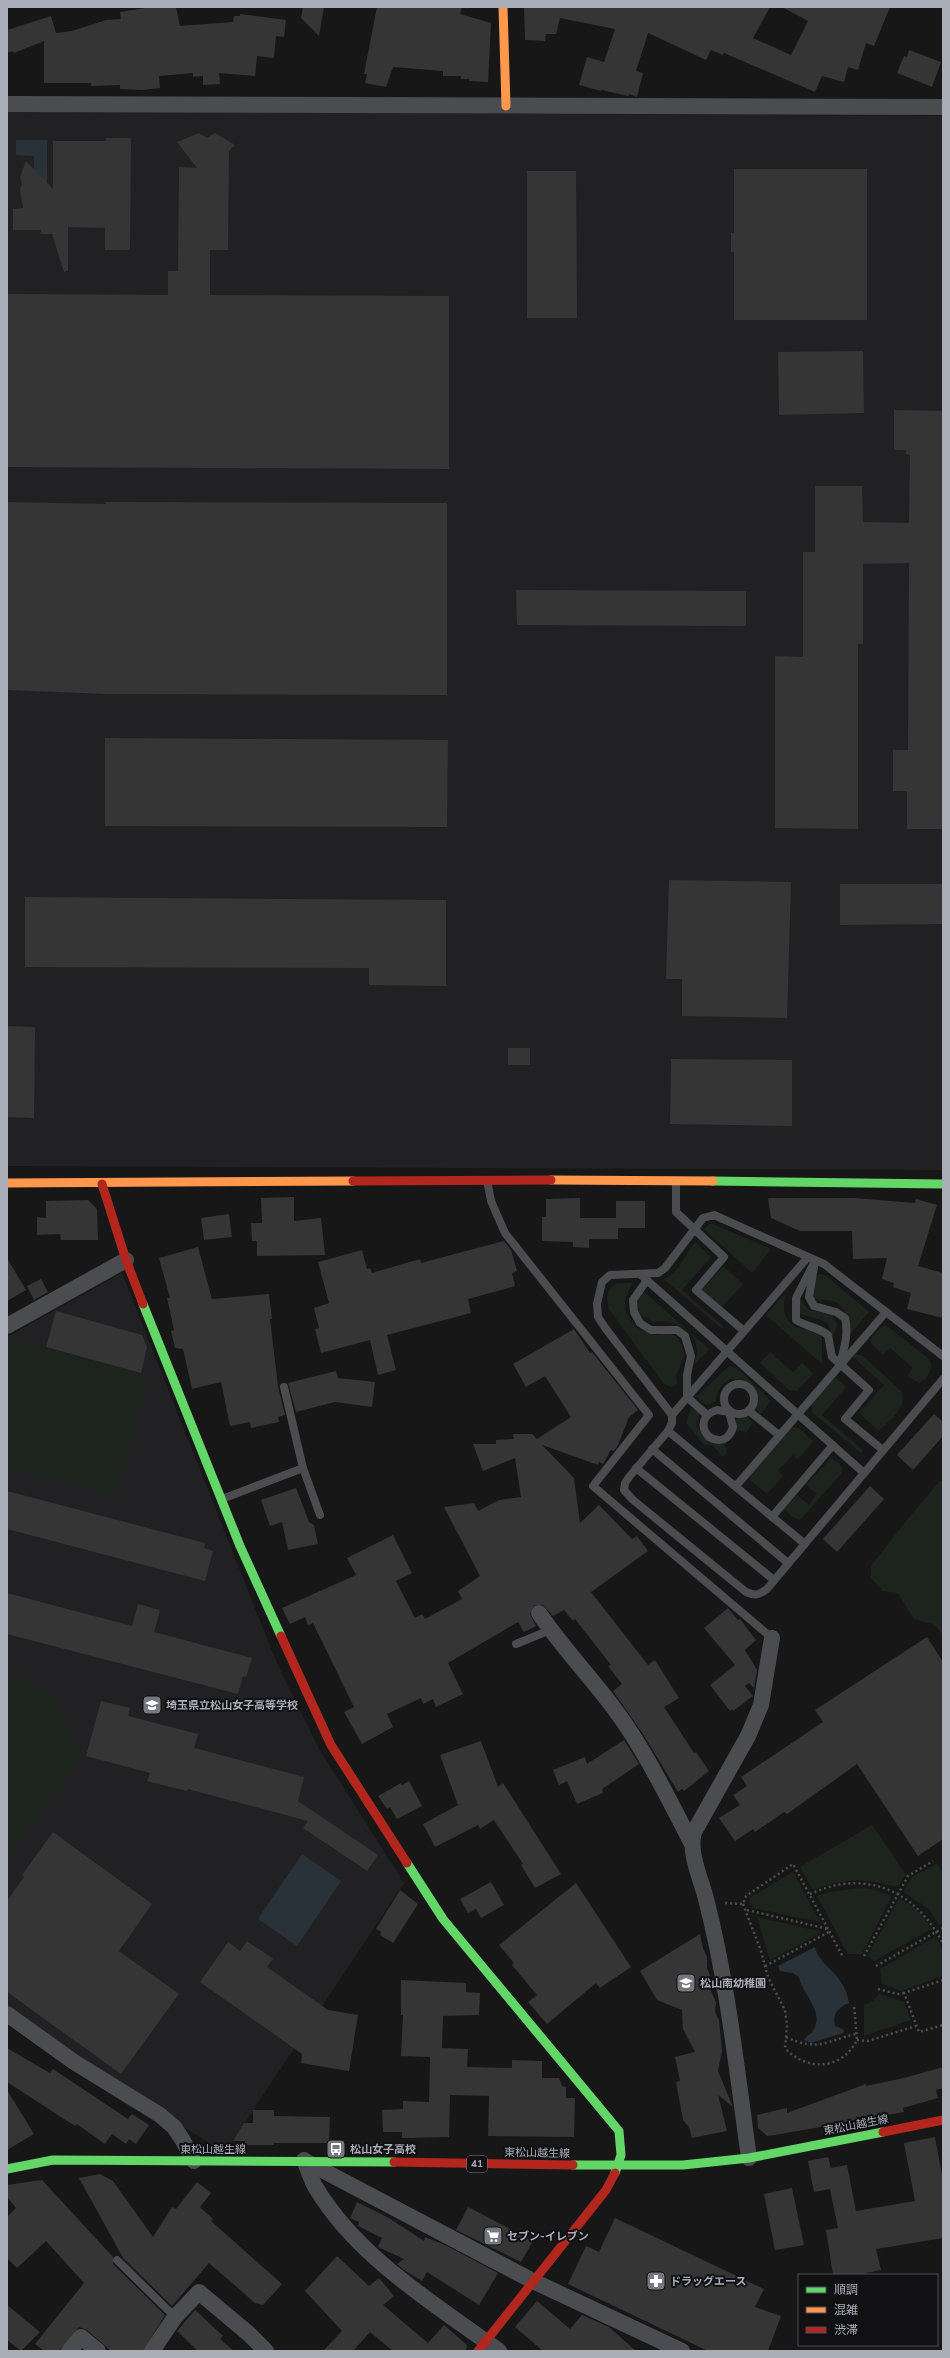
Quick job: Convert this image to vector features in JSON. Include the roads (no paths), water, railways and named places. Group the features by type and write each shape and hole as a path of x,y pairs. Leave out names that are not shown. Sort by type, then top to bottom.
{"street":[{"path":"503,7 506,106"},
{"path":"7,104 943,107"},
{"path":"7,1183 102,1184 487,1180 943,1184"},
{"path":"102,1184 126,1260 240,1546 331,1745 443,1919 619,2131 624,2147 619,2166 606,2190 482,2346"},
{"path":"7,1326 126,1260"},
{"path":"539,1613 550,1630 613,1707 653,1770 691,1842 707,1902 732,2032 749,2158"},
{"path":"691,1842 694,1832 748,1736 761,1705 772,1638"},
{"path":"7,2014 74,2062 160,2115 174,2127 194,2161"},
{"name":"東松山越生線","path":"7,2169 53,2160 304,2160 619,2166 682,2165 749,2158 943,2120"},
{"path":"304,2160 533,2281 682,2351"},
{"path":"304,2160 316,2188 345,2226 371,2254 482,2346 499,2351"},
{"path":"152,2351 175,2318 199,2292 249,2334 266,2351"},
{"path":"69,2351 81,2337 98,2351"}],"lane":[{"path":"487,1180 491,1201 506,1233 649,1415 593,1486 772,1638"},
{"path":"676,1181 676,1212 693,1230 724,1257 696,1290 744,1331"},
{"path":"943,1356 824,1264 714,1215 703,1218 665,1268 658,1273 610,1275 602,1282 598,1292 598,1317 672,1415 672,1423 668,1431 636,1468 625,1483 624,1490 628,1495 746,1592 759,1594 774,1580 943,1379"},
{"path":"672,1415 744,1331 812,1259"},
{"path":"812,1259 796,1298 796,1320 806,1327 821,1329 828,1335 832,1357 869,1390 845,1419 883,1450"},
{"path":"812,1259 809,1296 814,1306 836,1312 845,1318 847,1328 840,1364"},
{"path":"640,1274 864,1473"},
{"path":"647,1280 638,1290 634,1300 634,1312 640,1323 650,1330 677,1330 685,1336 690,1356 687,1375 687,1397"},
{"path":"736,1486 797,1413 886,1312"},
{"path":"729,1412 725,1408 723,1397 728,1388 738,1384 743,1385 752,1391 754,1402 749,1411 739,1415 729,1412 717,1410 708,1414 703,1423 705,1434 709,1438 719,1441 724,1440 732,1432 733,1422 729,1412"},
{"path":"284,1386 303,1468 320,1515"},
{"path":"687,1397 708,1414"},
{"path":"749,1411 779,1435"},
{"path":"668,1431 805,1544"},
{"path":"772,1517 833,1445"},
{"path":"652,1449 788,1563"},
{"path":"221,1499 303,1468"},
{"path":"636,1468 774,1580"},
{"path":"516,1644 550,1630"},
{"path":"117,2260 175,2318"}],"place":[{"name":"埼玉県立松山女子高等学校","path":"152,1705"},
{"name":"松山南幼稚園","path":"686,1983"},
{"name":"松山女子高校","path":"336,2149"},
{"name":"セブン-イレブン","path":"493,2236"},
{"name":"ドラッグエース","path":"656,2281"}]}
